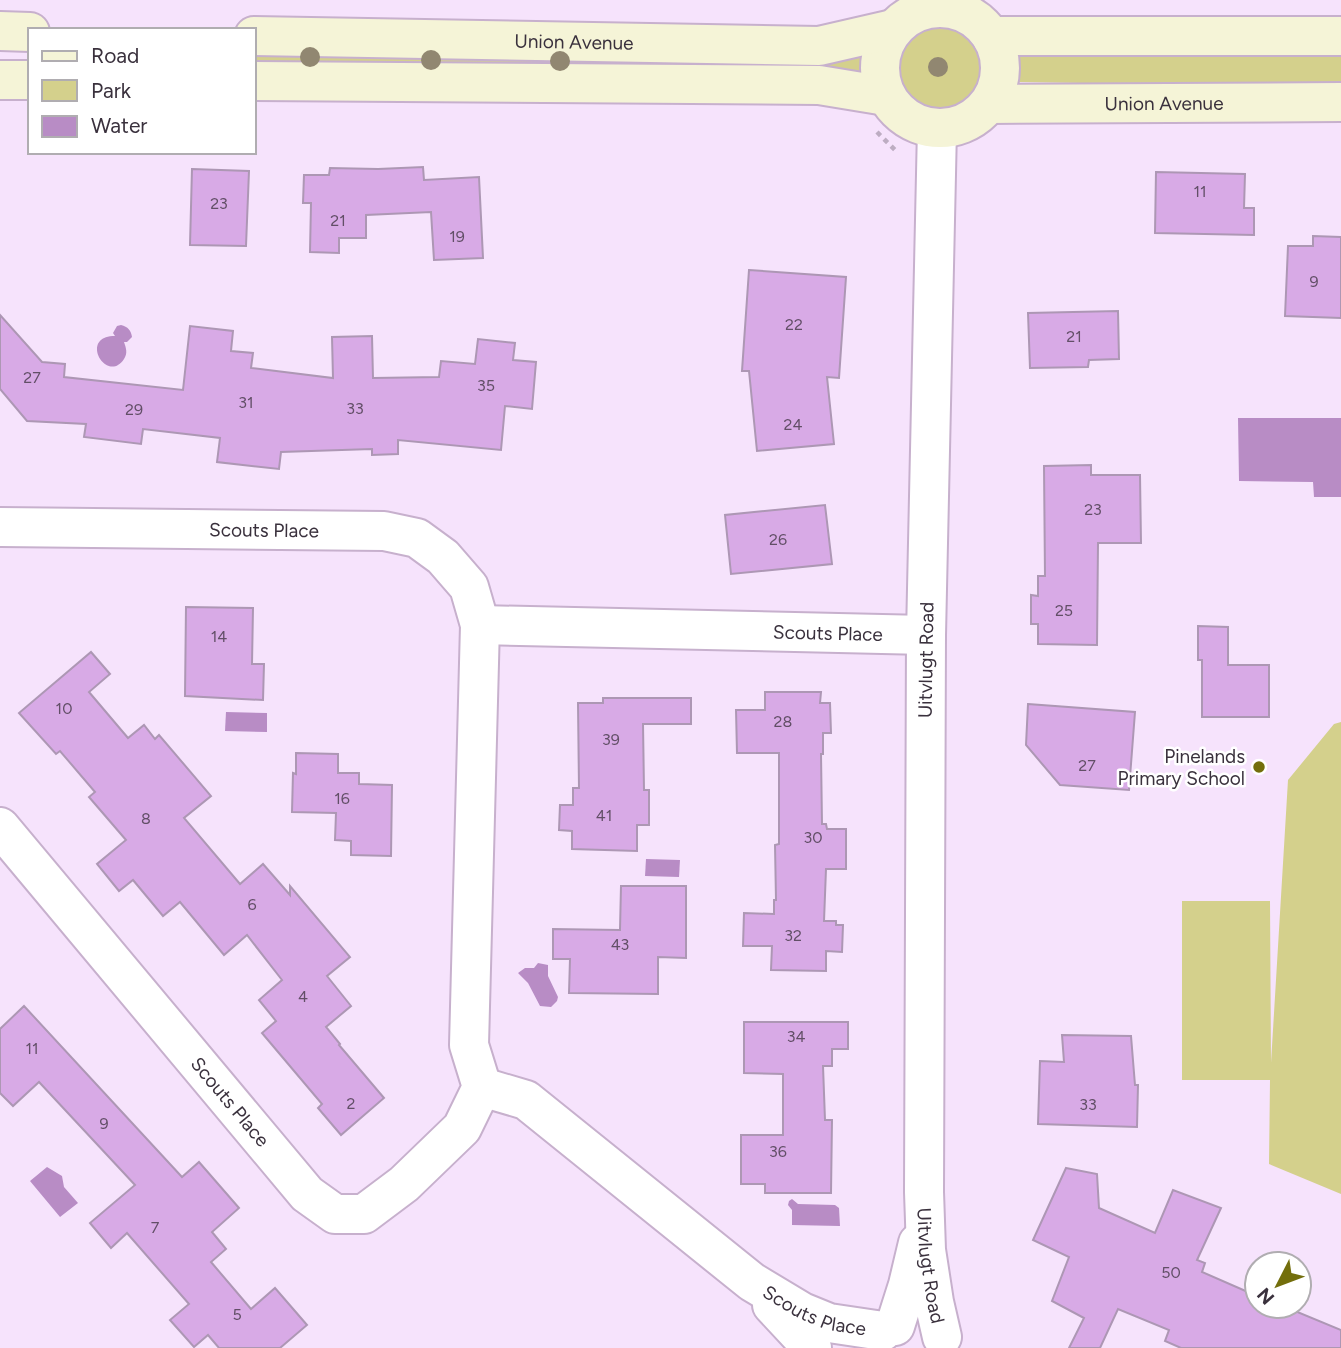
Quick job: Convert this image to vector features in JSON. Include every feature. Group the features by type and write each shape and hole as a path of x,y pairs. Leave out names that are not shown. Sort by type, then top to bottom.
{"street":[{"path":"256,81 819,85 878,110 895,109 922,125 952,127 979,114 989,104 997,88 1000,70 998,52 983,24 944,3 907,16 893,29 882,50 878,110"},
{"name":"Union Avenue","path":"256,36 819,46 893,29"},
{"path":"0,32 28,32"},
{"path":"991,36 1341,36"},
{"path":"0,80 28,80"},
{"name":"Union Avenue","path":"989,104 1341,102"},
{"name":"Uitvlugt Road","path":"937,128 926,635 924,1192 926,1250 934,1302 947,1342"},
{"name":"Scouts Place","path":"0,527 384,531 417,538 443,557 469,587 480,625 469,1045 482,1087 462,1129 404,1184 364,1214 335,1214 307,1194 0,827"},
{"name":"Scouts Place","path":"480,625 926,635"},
{"name":"Scouts Place","path":"482,1087 526,1100 752,1282 802,1312 829,1322 882,1335 915,1325 947,1342"},
{"name":"Uitvlugt Road","path":"882,1335 908,1284 917,1247 924,1192"},
{"name":"Scouts Place","path":"752,1282 813,1348"}],"path":[{"path":"878,110 896,151"}],"green space":[{"path":"931,26 947,26 963,33 974,44 981,60 978,84 969,98 947,110 931,110 915,103 904,92 897,76 897,60 904,44 915,33"},
{"path":"256,49 875,51 874,78 256,63"},
{"path":"1017,50 1341,54 1341,87 1017,82"},
{"path":"1341,722 1341,1194 1269,1164 1270,1080 1182,1080 1182,901 1270,901 1271,1063 1288,780 1334,724"}],"water":[{"path":"117,326 129,329 132,337 124,342 124,359 117,365 110,366 99,357 98,343 104,338 115,336 113,333"},
{"path":"1238,418 1341,418 1341,497 1314,497 1313,482 1239,481"},
{"path":"226,712 267,713 267,732 225,731"},
{"path":"646,859 680,860 679,877 645,876"},
{"path":"538,963 548,965 548,976 558,997 551,1007 540,1006 528,983 518,973 525,968 534,968"},
{"path":"47,1167 62,1176 64,1187 78,1203 60,1217 30,1181"},
{"path":"792,1199 798,1204 835,1205 839,1208 840,1226 792,1225 792,1210 788,1205"}],"building":[{"path":"423,167 424,180 479,177 483,258 434,260 431,212 366,215 366,238 339,238 339,253 310,252 311,203 303,203 304,175 329,175 330,168"},
{"path":"192,169 249,171 246,246 190,245"},
{"path":"1156,172 1245,174 1244,208 1254,208 1254,235 1155,233"},
{"path":"1313,236 1341,237 1341,318 1285,316 1288,246 1313,246"},
{"path":"749,270 846,277 839,378 827,377 834,444 757,451 749,371 742,371"},
{"path":"1118,311 1119,359 1089,360 1088,367 1030,368 1028,313"},
{"path":"0,315 42,362 65,364 64,377 183,390 190,326 233,331 231,351 253,353 251,368 333,378 332,337 372,336 373,378 439,377 441,361 475,364 478,339 515,343 513,360 536,362 532,409 505,406 501,450 398,440 398,454 372,455 372,449 281,452 279,469 217,462 220,438 143,429 141,444 84,437 86,424 27,421 0,389"},
{"path":"1091,465 1091,475 1140,475 1141,543 1098,543 1097,645 1038,644 1038,624 1031,624 1031,595 1038,596 1038,576 1045,576 1044,466"},
{"path":"825,505 832,564 731,574 725,515"},
{"path":"186,607 253,608 252,664 264,664 263,700 185,696"},
{"path":"1198,626 1228,627 1228,665 1269,665 1269,717 1202,717 1202,660 1198,660"},
{"path":"91,652 110,674 89,692 128,738 144,725 155,739 159,735 211,796 184,818 240,884 263,864 290,895 290,886 350,957 327,976 351,1006 326,1027 384,1098 341,1135 318,1108 322,1104 262,1033 276,1021 259,1000 282,980 247,935 224,955 180,902 163,916 133,880 119,891 97,864 126,840 89,797 95,792 60,751 56,754 19,713"},
{"path":"765,692 821,692 820,703 830,703 831,733 823,733 821,754 822,824 826,824 827,829 846,829 846,869 826,869 824,921 836,921 836,925 843,925 842,952 826,951 826,971 771,970 772,946 743,946 744,913 774,914 776,900 775,845 779,844 779,753 737,753 736,710 765,710"},
{"path":"603,698 691,698 691,724 643,724 644,790 649,790 649,825 637,825 637,851 572,849 572,831 559,830 560,805 573,805 573,788 579,788 578,703 603,703"},
{"path":"1028,704 1135,712 1129,790 1060,785 1026,745"},
{"path":"296,753 338,754 338,773 359,773 359,784 392,785 391,856 351,855 351,841 335,840 336,813 292,812"},
{"path":"621,886 686,886 686,958 658,957 658,994 569,993 570,959 553,959 553,929 620,930"},
{"path":"24,1006 182,1177 199,1162 239,1208 212,1232 226,1249 211,1262 251,1309 275,1288 307,1325 280,1348 219,1348 208,1335 194,1347 170,1320 189,1304 127,1233 111,1248 90,1223 135,1185 39,1082 13,1106 0,1093 0,1029"},
{"path":"744,1022 848,1022 848,1049 832,1049 832,1066 823,1066 825,1120 832,1120 831,1193 765,1193 765,1184 741,1184 741,1135 783,1135 783,1074 744,1073"},
{"path":"1062,1035 1131,1036 1135,1085 1138,1085 1137,1127 1038,1124 1040,1061 1064,1062"},
{"path":"1066,1168 1097,1174 1099,1208 1155,1233 1173,1190 1221,1208 1197,1260 1205,1263 1202,1272 1243,1290 1243,1320 1313,1318 1341,1330 1341,1348 1181,1348 1165,1341 1169,1330 1118,1309 1100,1348 1069,1348 1084,1318 1052,1301 1069,1257 1033,1240"}],"place":[{"name":"Pinelands Primary School","path":"1259,767"}]}
